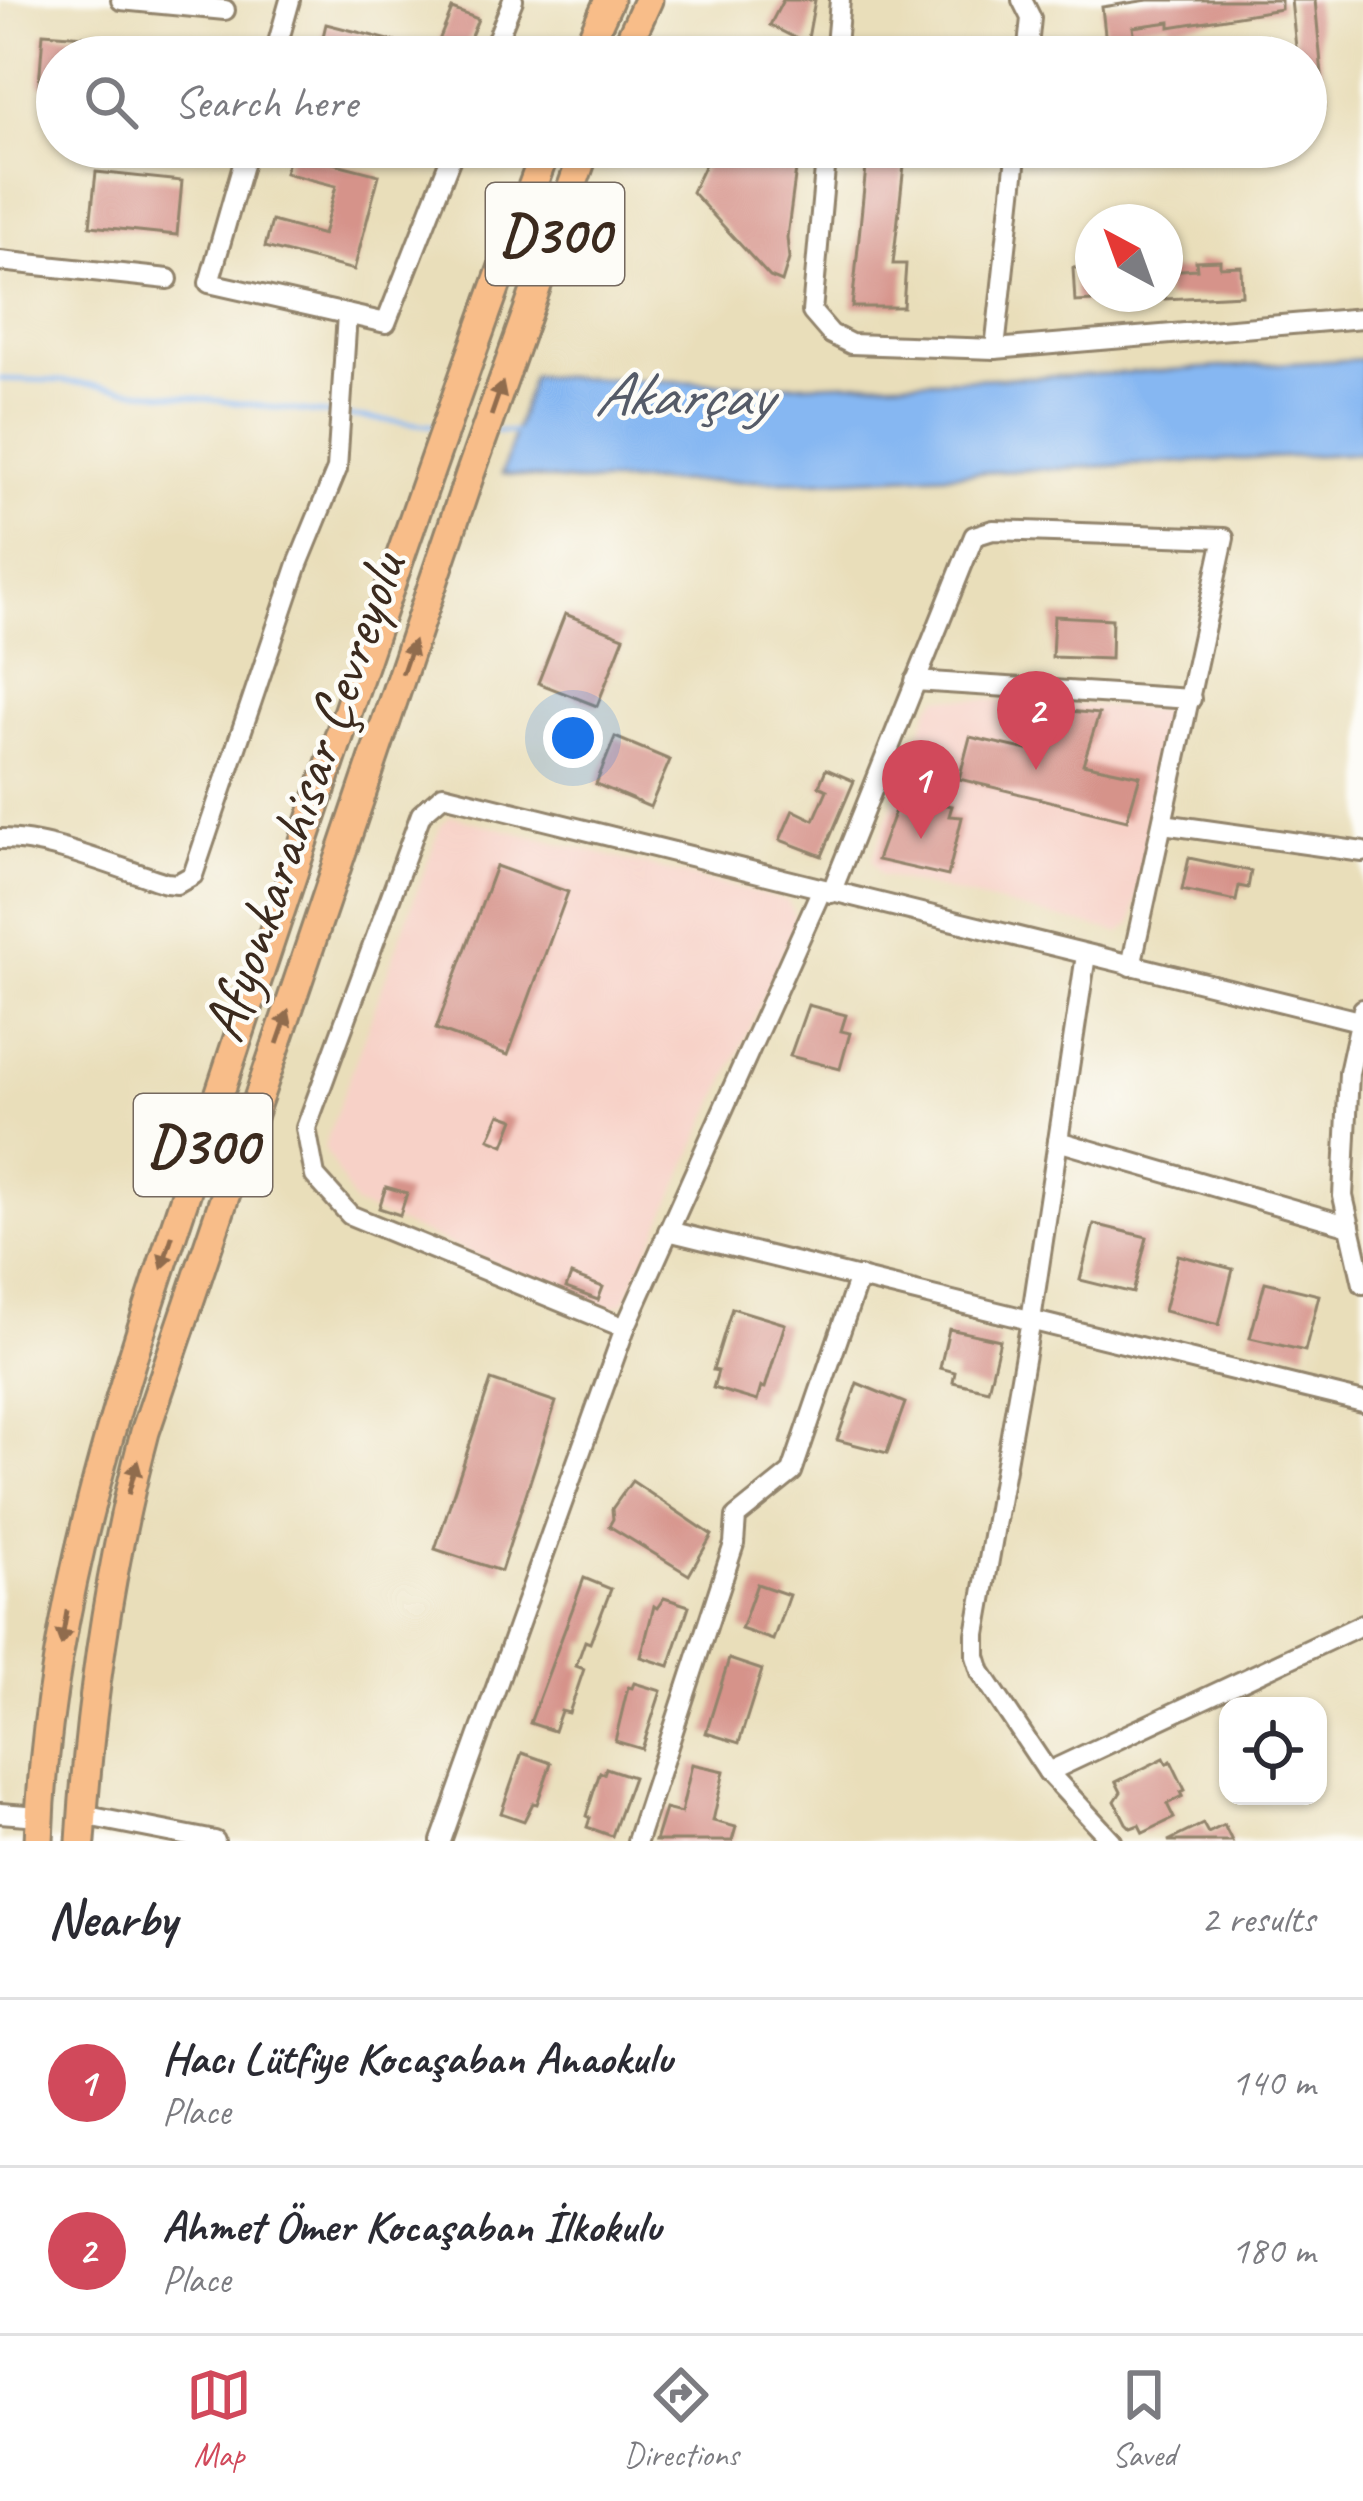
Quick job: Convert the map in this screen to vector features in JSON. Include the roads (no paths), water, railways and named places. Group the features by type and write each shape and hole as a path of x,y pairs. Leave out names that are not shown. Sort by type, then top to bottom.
{"highway":[{"path":"593,36 609,0"},
{"path":"632,36 648,0"},
{"name":"Afyonkarahisar Çevreyolu","path":"39,1828 66,1617 122,1389 430,464 539,168"},
{"name":"Afyonkarahisar Çevreyolu","path":"81,1828 89,1715 103,1620 145,1432 578,168"}],"street":[{"path":"121,0 225,10"},
{"path":"280,36 290,0"},
{"path":"498,36 513,0"},
{"path":"837,36 841,0"},
{"path":"1022,0 1031,18 1029,36"},
{"path":"242,168 209,283 386,322 447,168"},
{"path":"825,168 812,312 841,340 862,346 994,349 1363,318"},
{"path":"994,349 1016,168"},
{"path":"0,261 168,279"},
{"path":"0,839 73,854 166,883 193,875 298,564 337,469 347,314"},
{"path":"441,1841 625,1328 826,892 969,544 982,532 1224,538 1131,966"},
{"path":"915,681 1191,699"},
{"path":"625,1328 350,1216 315,1176 306,1128 421,814 443,795 826,892 1362,1018 1349,1073 1343,1196 1363,1284"},
{"path":"1163,824 1363,852"},
{"path":"1086,955 976,1656 981,1672 1048,1772 1112,1841"},
{"path":"1058,1141 1349,1226"},
{"path":"668,1231 1363,1402"},
{"path":"637,1841 734,1544 736,1517 791,1472 859,1277"},
{"path":"1048,1772 1363,1624"},
{"path":"0,1814 39,1828"},
{"path":"81,1828 215,1841"}],"water":[{"path":"1363,359 1363,453 813,481 575,482 502,474 532,376 774,385 1068,376"}],"waterway":[{"name":"Akarçay","path":"0,379 62,381 334,415"},
{"name":"Akarçay","path":"346,416 436,426"},
{"name":"Akarçay","path":"495,431 519,433"}],"place":[{"name":"Ahmet Ömer Kocaşaban İlkokulu","path":"1036,770"},
{"name":"Hacı Lütfiye Kocaşaban Anaokulu","path":"921,839"}]}
